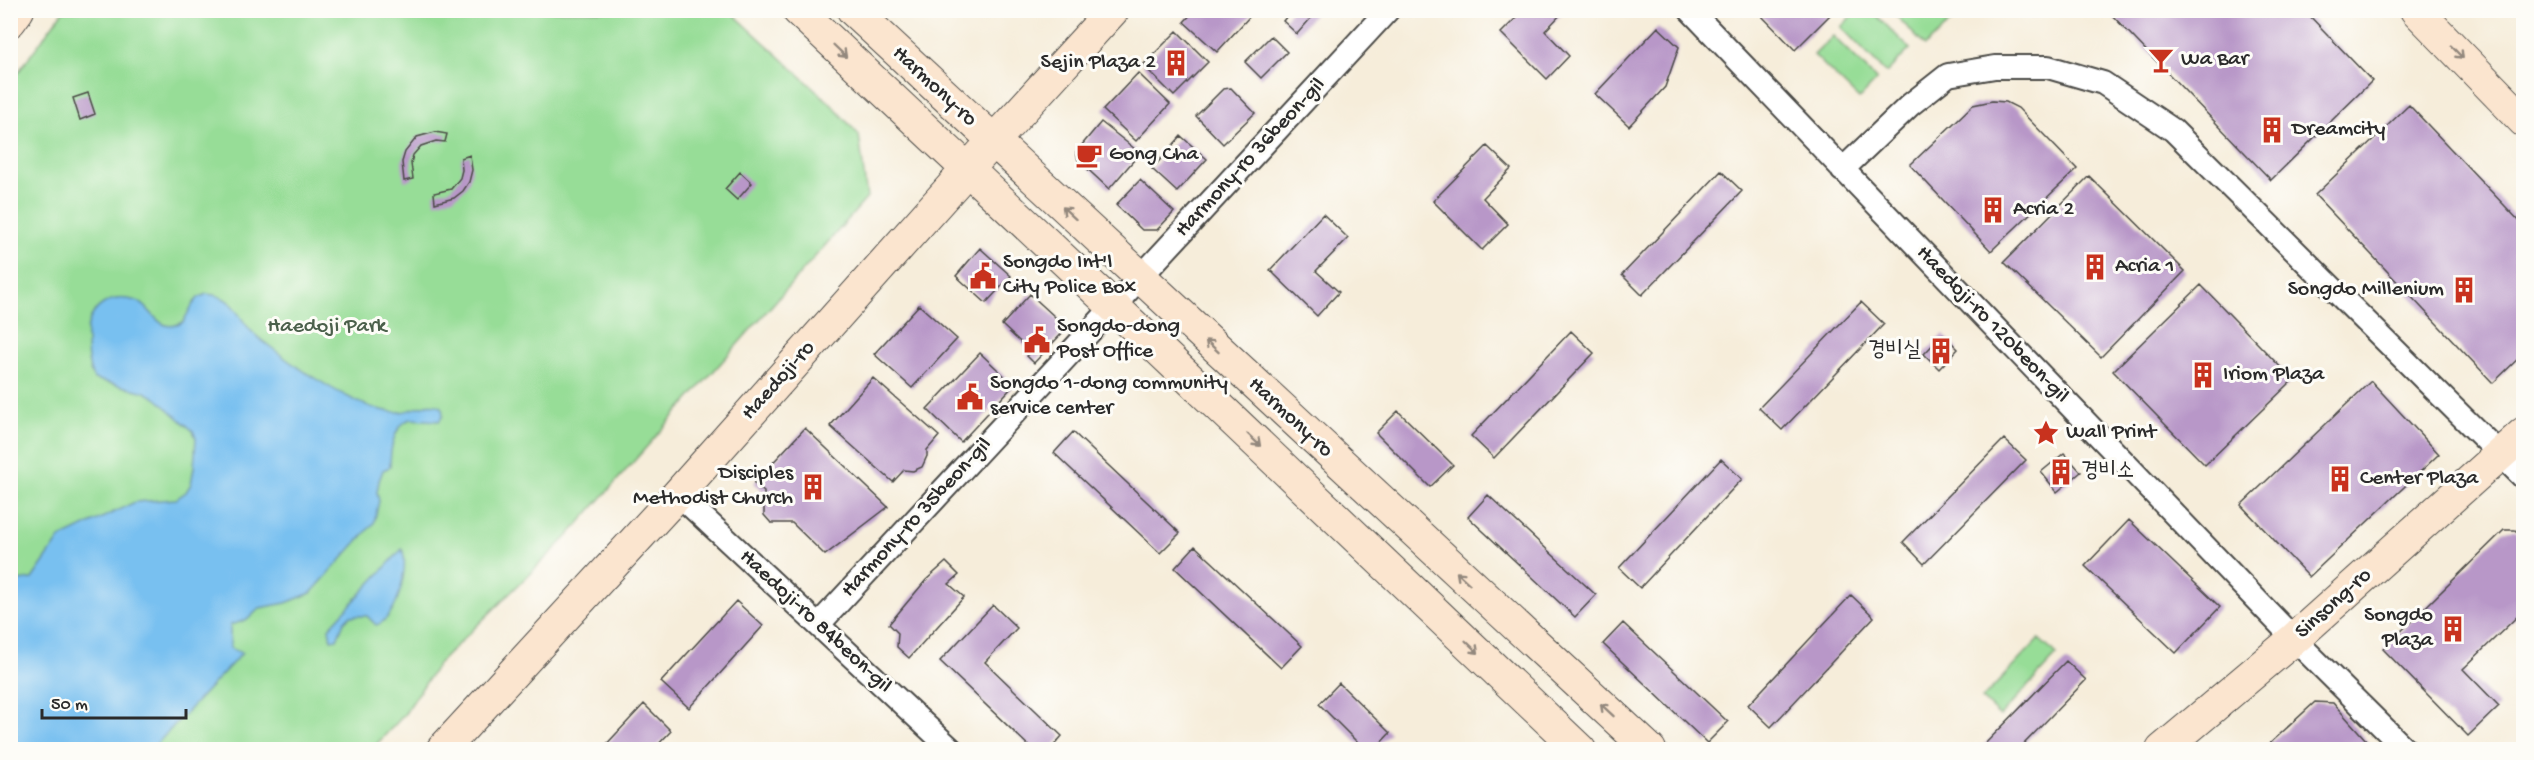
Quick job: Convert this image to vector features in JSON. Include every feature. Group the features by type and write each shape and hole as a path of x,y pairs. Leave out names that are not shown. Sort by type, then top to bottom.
{"street":[{"path":"10,21 18,10"},
{"name":"Harmony-ro","path":"798,10 1580,750"},
{"name":"Harmony-ro","path":"853,10 1650,750"},
{"name":"Haedoji-ro","path":"442,750 678,494 1113,10"},
{"name":"Harmony-ro 36beon-gil","path":"1113,306 1388,10"},
{"name":"Haedoji-ro 120beon-gil","path":"1690,10 2294,639 2406,750"},
{"path":"2416,10 2523,121"},
{"path":"1842,170 1911,105 1948,75 1995,67 2048,68 2103,83 2173,130 2513,443 2523,478"},
{"name":"Harmony-ro 35beon-gil","path":"819,624 1113,306"},
{"name":"Sinsong-ro","path":"2162,750 2294,639 2513,443"},
{"name":"Haedoji-ro 84beon-gil","path":"678,494 952,750"}],"green space":[{"name":"Haedoji Park","path":"63,11 730,11 830,103 859,135 867,198 566,538 438,664 404,715 372,749 11,750 11,82"},
{"path":"1857,11 1872,11 1910,49 1886,73 1841,27"},
{"path":"1892,11 1952,11 1957,16 1925,46"},
{"path":"1833,36 1877,80 1859,99 1814,55"},
{"path":"2039,639 2057,655 2000,716 1982,699"}],"water":[{"path":"206,294 222,297 231,304 249,329 260,339 300,369 346,396 372,407 393,412 437,405 442,407 443,416 439,421 410,419 404,422 396,433 390,467 383,470 379,481 377,492 379,501 374,523 311,593 286,603 260,608 247,620 230,625 230,648 242,653 152,749 11,749 11,577 18,581 32,579 60,538 135,502 176,499 186,492 191,484 196,438 193,431 156,398 145,392 94,379 90,371 88,356 89,322 99,307 107,302 126,299 143,304 162,323 175,325 183,322 193,304"},
{"path":"402,549 403,580 396,604 390,614 376,625 367,616 350,616 344,622 337,639 331,640 329,628"}],"building":[{"path":"1195,10 1246,10 1251,15 1217,52 1184,22"},
{"path":"1292,10 1318,10 1297,34 1283,21"},
{"path":"1524,10 1565,10 1545,31 1569,56 1547,79 1501,33"},
{"path":"1756,10 1835,10 1795,50"},
{"name":"Dreamcity","path":"2107,10 2304,10 2372,81 2271,180"},
{"path":"1658,27 1679,47 1665,87 1629,126 1595,94"},
{"name":"Sejin Plaza 2","path":"1177,31 1208,62 1174,96 1143,65"},
{"path":"1271,36 1287,52 1261,78 1245,62"},
{"path":"1138,73 1170,104 1136,141 1103,110"},
{"path":"1231,88 1255,113 1223,144 1196,116 1223,89"},
{"path":"88,93 95,114 80,120 73,98"},
{"name":"Acria 2","path":"1992,101 2006,102 2018,108 2077,169 1991,251 1910,165 1973,105"},
{"name":"Songdo Millenium","path":"2409,105 2524,226 2524,353 2493,383 2315,195"},
{"path":"1101,122 1140,153 1109,189 1078,160 1076,152"},
{"path":"435,132 447,134 445,142 436,141 421,146 413,155 411,163 413,179 404,181 402,162 405,152 417,137"},
{"path":"1181,136 1207,159 1177,192 1152,169"},
{"path":"1487,146 1511,169 1483,198 1508,224 1482,250 1433,201"},
{"path":"470,155 472,170 469,182 463,191 454,198 435,203 434,193 451,189 460,178 461,158"},
{"path":"1721,171 1742,191 1642,295 1622,275"},
{"path":"740,172 752,183 737,200 725,189"},
{"name":"Acria 1","path":"2089,176 2185,271 2101,357 2004,262"},
{"path":"1140,180 1174,212 1157,230 1142,230 1116,205"},
{"path":"1323,214 1348,238 1316,271 1339,292 1317,316 1270,270"},
{"name":"Songdo Int'l City Police Box","path":"980,248 1011,276 986,303 956,276"},
{"name":"Iriom Plaza","path":"2201,285 2293,380 2205,465 2113,371"},
{"name":"Songdo-dong Post Office","path":"1030,294 1067,328 1034,363 1027,356 1031,352 1002,325"},
{"path":"1861,302 1884,324 1782,430 1759,408"},
{"path":"919,305 957,339 912,388 874,354"},
{"path":"1571,331 1594,353 1494,458 1471,436"},
{"name":"경비실","path":"1943,334 1958,349 1939,369 1924,354"},
{"name":"Songdo 1-dong community service center","path":"980,353 1014,385 961,442 927,409"},
{"path":"873,378 939,436 927,450 922,467 913,471 904,470 893,482 830,426"},
{"name":"Center Plaza","path":"2371,381 2439,454 2309,577 2241,505"},
{"path":"1398,411 1453,465 1430,487 1376,433"},
{"name":"Disciples Methodist Church","path":"805,428 888,507 825,555 792,523 771,523 764,515 764,492 754,483"},
{"path":"1073,432 1180,533 1160,553 1054,453"},
{"path":"2004,439 2026,460 1924,564 1903,542"},
{"name":"경비소","path":"2064,453 2081,472 2057,492 2041,472"},
{"path":"1721,459 1742,479 1640,588 1619,568"},
{"path":"1488,495 1596,595 1575,617 1468,517"},
{"path":"2129,520 2220,607 2176,653 2085,566"},
{"name":"Songdo Plaza","path":"2504,530 2515,530 2524,539 2524,610 2463,669 2499,706 2468,736 2383,649"},
{"path":"1195,546 1302,646 1281,668 1175,568"},
{"path":"946,562 959,575 949,584 964,597 909,658 897,647 898,633 889,624 926,580"},
{"path":"1851,595 1874,617 1771,727 1748,705"},
{"path":"736,601 763,626 689,708 661,682"},
{"path":"993,605 1017,628 985,662 1062,736 1050,750 1033,750 940,661"},
{"path":"1623,623 1728,722 1707,743 1603,644"},
{"path":"2066,661 2086,680 2018,750 1979,750"},
{"path":"1339,683 1390,733 1374,750 1365,750 1319,704"},
{"path":"2315,702 2333,703 2375,750 2266,750 2265,748"},
{"path":"644,704 671,731 653,750 601,750"}],"place":[{"name":"Wa Bar","path":"2161,60"},
{"name":"Sejin Plaza 2","path":"1176,63"},
{"name":"Dreamcity","path":"2272,130"},
{"name":"Gong Cha","path":"1089,155"},
{"name":"Acria 2","path":"1993,210"},
{"name":"Acria 1","path":"2095,267"},
{"name":"Songdo Int'l City Police Box","path":"983,276"},
{"name":"Songdo Millenium","path":"2464,290"},
{"name":"Songdo-dong Post Office","path":"1037,340"},
{"name":"경비실","path":"1941,351"},
{"name":"Iriom Plaza","path":"2203,375"},
{"name":"Songdo 1-dong community service center","path":"970,397"},
{"name":"Wall Print","path":"2046,433"},
{"name":"경비소","path":"2061,472"},
{"name":"Center Plaza","path":"2340,479"},
{"name":"Disciples Methodist Church","path":"813,487"},
{"name":"Songdo Plaza","path":"2453,629"}]}
